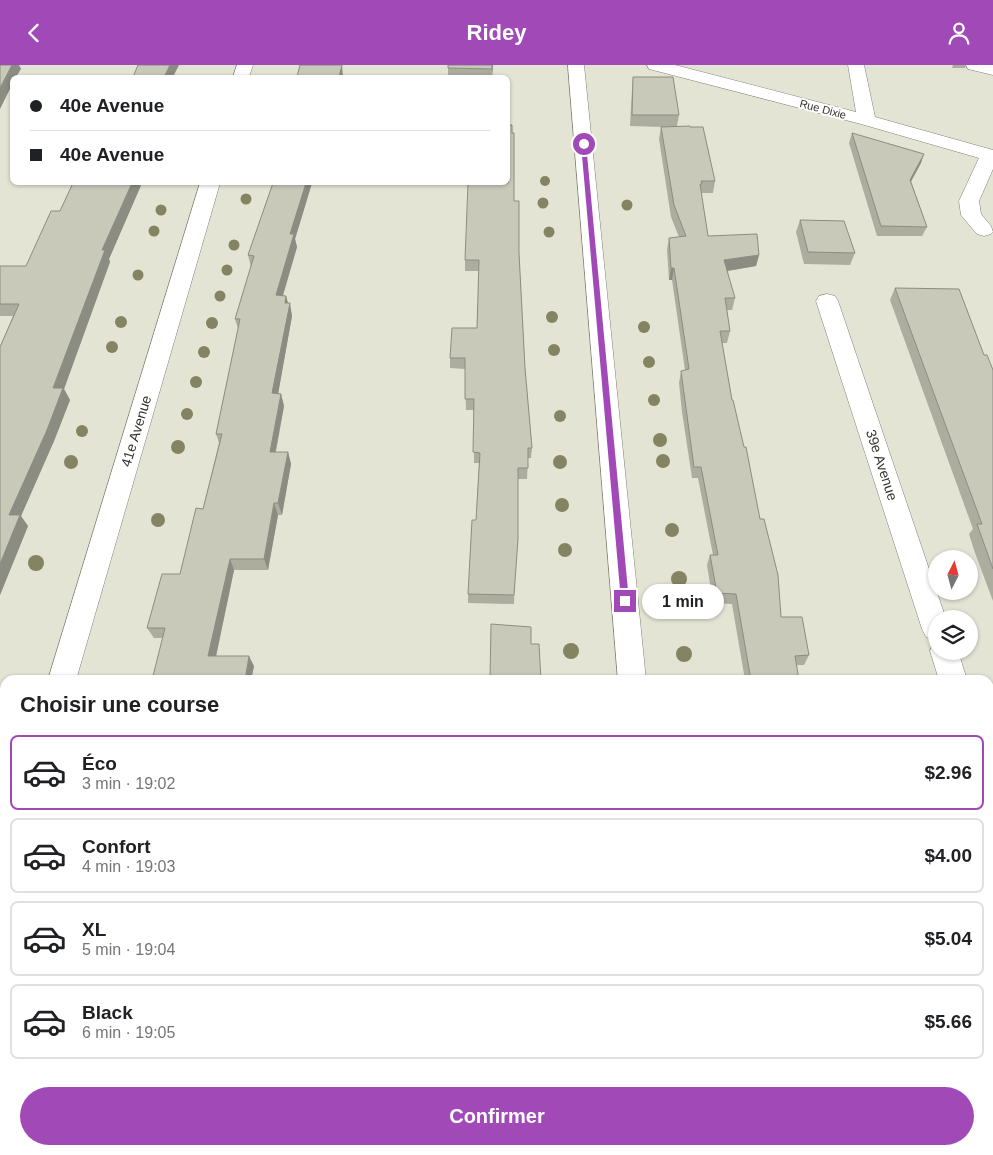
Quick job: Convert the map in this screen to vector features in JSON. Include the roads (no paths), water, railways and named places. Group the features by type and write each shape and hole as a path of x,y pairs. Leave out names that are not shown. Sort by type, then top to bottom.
{"street":[{"path":"576,65 632,675"},
{"name":"Rue Dixie","path":"655,65 867,120 992,156 969,201 971,215 984,230"},
{"path":"856,65 867,120"},
{"path":"974,65 993,70"},
{"name":"41e Avenue","path":"63,675 209,185"},
{"name":"39e Avenue","path":"827,301 930,610"},
{"path":"947,660 951,675"}]}
